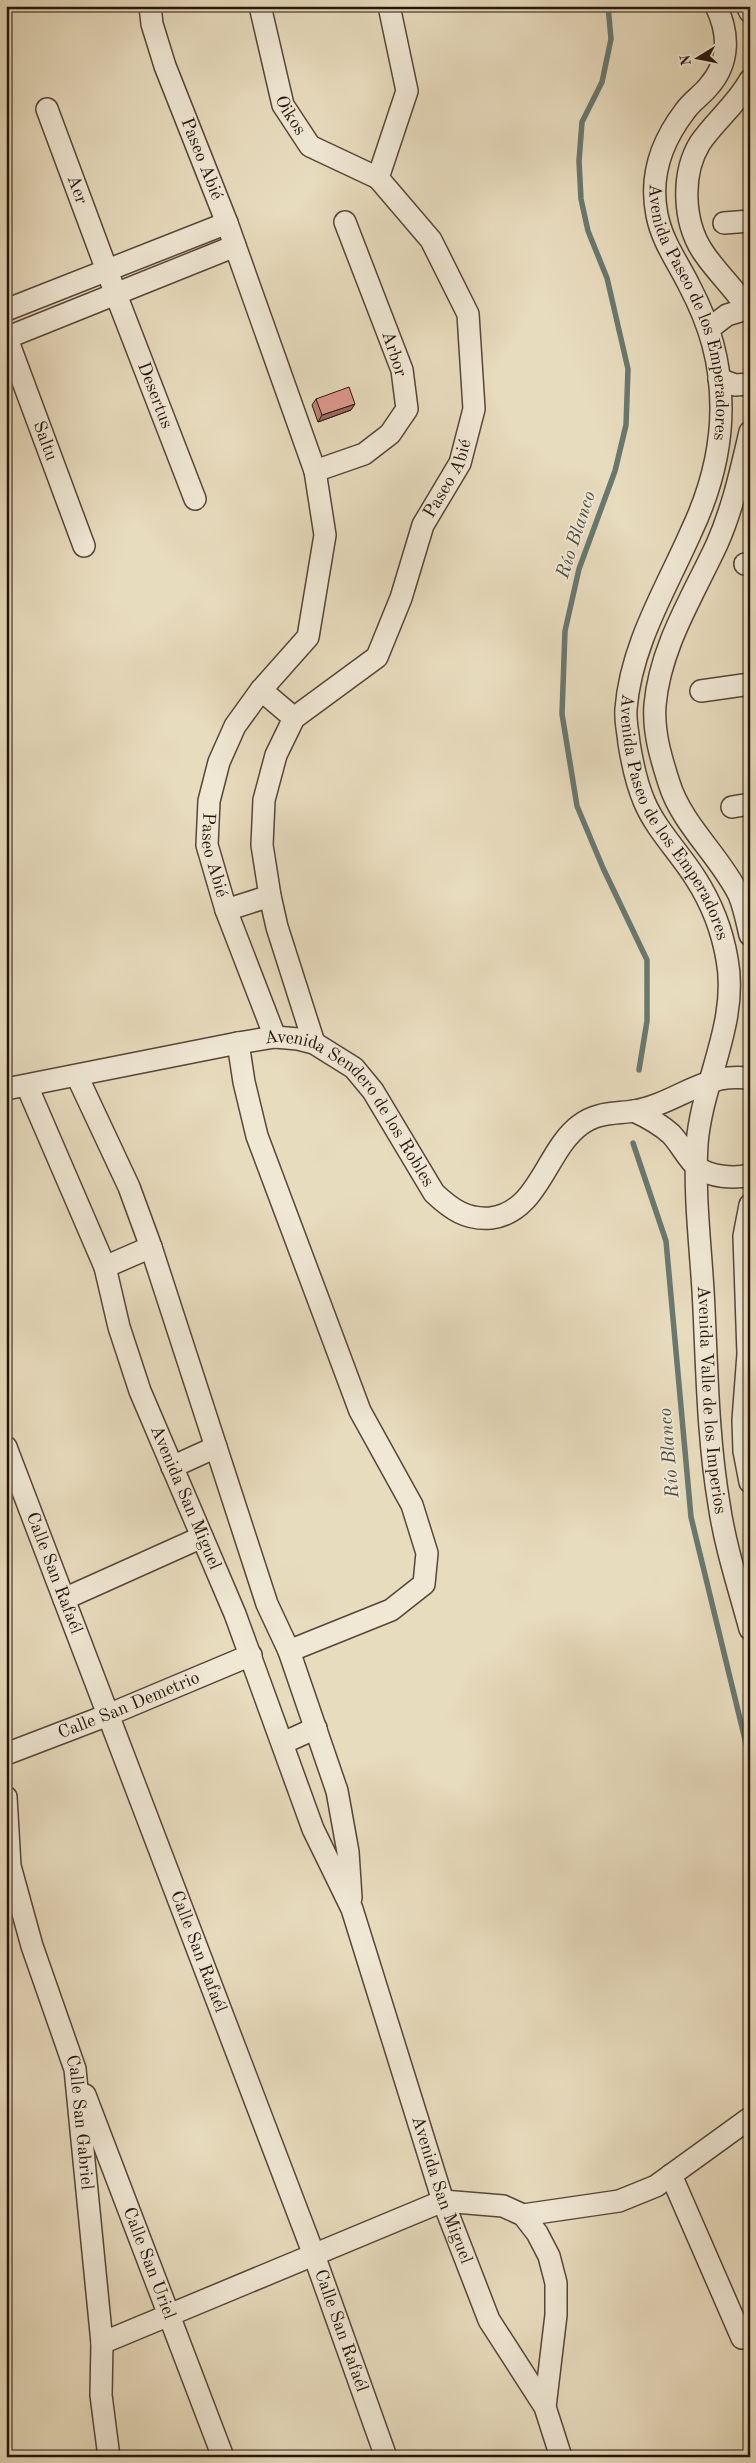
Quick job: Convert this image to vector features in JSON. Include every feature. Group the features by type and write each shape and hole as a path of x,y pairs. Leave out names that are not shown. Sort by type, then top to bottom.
{"street":[{"name":"Paseo Abié","path":"150,6 152,24 165,66 227,222 315,471 325,535 308,637 261,690 235,726 219,762 209,801 207,844 226,910 241,953 275,1037"},
{"name":"Oikos","path":"260,6 283,105 310,146 378,178"},
{"path":"378,178 407,92 389,6"},
{"name":"Avenida Paseo de los Emperadores","path":"696,1167 700,1124 710,1082 724,1039 728,1002 728,964 718,920 696,879 666,839 645,804 631,761 626,711 634,662 658,599 693,530 709,486 719,436 721,407 719,378 710,328 666,242 656,208 654,189 664,143 689,106 711,84 725,56 726,39 723,20 716,6"},
{"path":"747,6 750,12"},
{"name":"Avenida Paseo de los Emperadores","path":"749,310 702,251 691,227 687,208 687,189 693,160 700,143 750,80"},
{"name":"Aer","path":"48,109 115,292"},
{"name":"Paseo Abié","path":"314,1042 277,927 270,896 262,845 264,800 276,755 294,718 376,657 402,598 423,524 460,463 474,409 468,314 431,240 378,178"},
{"path":"724,223 750,221"},
{"path":"6,310 227,222"},
{"name":"Arbor","path":"315,471 364,454 390,434 407,409 402,370 345,222"},
{"path":"6,337 115,292 235,246"},
{"name":"Desertus","path":"115,292 194,499"},
{"path":"710,328 727,315 749,310"},
{"name":"Saltu","path":"6,337 84,546"},
{"path":"719,378 734,385 750,384"},
{"name":"Avenida Paseo de los Emperadores","path":"750,432 736,493 717,543 682,616 661,668 655,706 659,744 670,786 685,816 738,895 750,935"},
{"path":"701,692 750,684"},
{"path":"261,690 294,718"},
{"path":"226,910 270,896"},
{"name":"Avenida Sendero de los Robles","path":"16,1088 275,1037 314,1042 354,1068 373,1091 434,1193 448,1206 466,1216 479,1219 494,1217 514,1210 526,1200 571,1131 582,1123 604,1113 634,1111 673,1099 710,1082 736,1076 750,1078"},
{"path":"238,1043 244,1082 257,1136 360,1411 412,1505 427,1553 424,1584 392,1610 289,1651"},
{"name":"Avenida San Miguel","path":"77,1076 129,1187 151,1247 267,1604 289,1651 337,1791 348,1852 352,1909"},
{"name":"Avenida San Miguel","path":"16,1088 105,1267 118,1327 140,1391 235,1614 313,1829 352,1909 443,2201 489,2320 545,2408 562,2457"},
{"path":"634,1111 653,1121 670,1134 696,1167 728,1177 750,1175"},
{"name":"Avenida Valle de los Imperios","path":"696,1167 711,1448 719,1508 750,1629"},
{"name":"Avenida Valle de los Imperios","path":"750,1205 744,1236 747,1255 748,1354 743,1420 744,1451 750,1482"},
{"path":"105,1267 151,1247"},
{"path":"172,1466 216,1447"},
{"name":"Calle San Rafaél","path":"6,1448 314,2255 386,2457"},
{"path":"64,1599 202,1537"},
{"path":"235,1614 267,1604"},
{"name":"Calle San Demetrio","path":"6,1754 108,1715 250,1655"},
{"path":"283,1742 316,1728"},
{"name":"Calle San Gabriel","path":"6,1797 10,1866 32,1946 75,2069 102,2343 101,2396 109,2457"},
{"name":"Calle San Uriel","path":"75,2069 224,2457"},
{"path":"523,2215 619,2201 656,2186 750,2118"},
{"path":"671,2175 742,2338"},
{"path":"102,2343 443,2201 503,2206 523,2215 537,2233 549,2256 556,2283 556,2315 545,2408"}],"building":[{"path":"349,387 355,404 322,415 316,399"}],"waterway":[{"name":"Río Blanco","path":"608,6 611,39 602,82 582,122 579,161 581,199 588,231 607,278 628,369 626,425 615,471 579,569 565,631 562,714 577,806 603,868 647,960 647,1021 639,1070"},
{"name":"Río Blanco","path":"633,1143 666,1241 691,1517 750,1760"}]}
